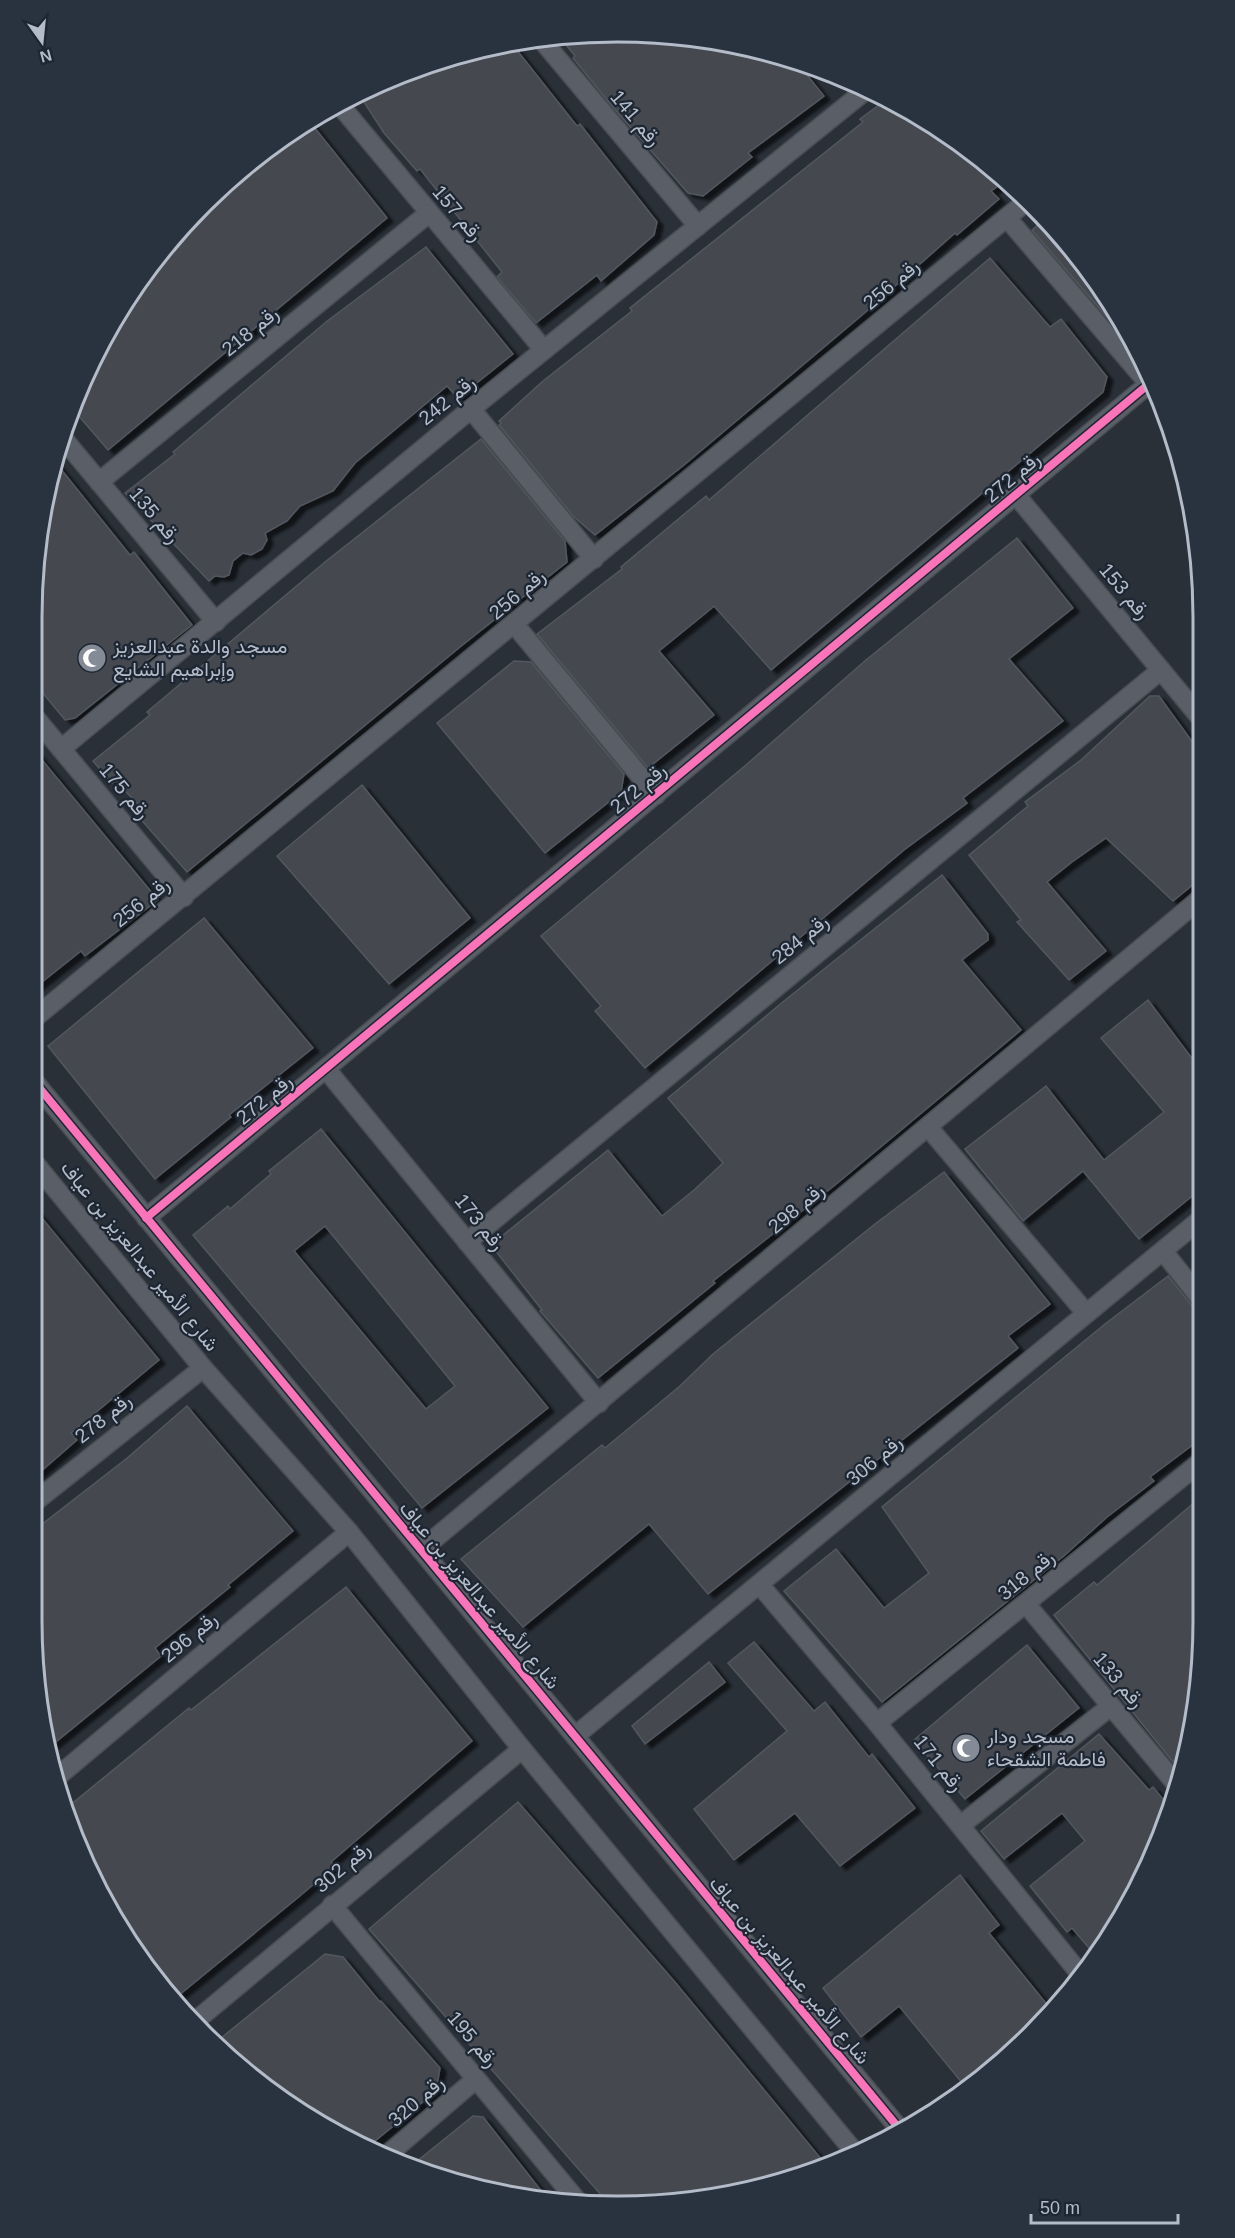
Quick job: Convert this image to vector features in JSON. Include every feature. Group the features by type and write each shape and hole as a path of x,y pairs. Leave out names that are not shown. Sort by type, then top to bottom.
{"street":[{"name":"رقم 141","path":"547,46 698,226"},
{"name":"رقم 242","path":"61,749 471,409 698,226 854,93"},
{"name":"رقم 157","path":"345,111 544,350"},
{"name":"رقم 256","path":"42,1012 515,625 1020,207"},
{"name":"رقم 218","path":"99,483 429,213"},
{"path":"1007,218 1137,370"},
{"name":"رقم 272","path":"146,1218 1145,387"},
{"path":"471,409 594,559"},
{"name":"رقم 135","path":"69,446 216,622"},
{"name":"رقم 153","path":"1016,495 1193,709"},
{"path":"515,625 656,795"},
{"name":"رقم 284","path":"467,1242 1161,670"},
{"name":"رقم 175","path":"42,726 184,897"},
{"name":"رقم 298","path":"421,1550 1193,905"},
{"name":"رقم 173","path":"326,1069 599,1403"},
{"name":"شارع الأمير عبدالعزيز بن عياف","path":"42,1091 896,2124"},
{"path":"928,1126 1086,1313"},
{"name":"شارع الأمير عبدالعزيز بن عياف","path":"42,1172 203,1368 349,1533 522,1749 849,2147"},
{"name":"رقم 306","path":"575,1736 1193,1226"},
{"path":"1162,1251 1193,1289"},
{"name":"رقم 278","path":"42,1496 203,1368"},
{"name":"رقم 318","path":"877,1723 1193,1468"},
{"name":"رقم 296","path":"63,1772 349,1533"},
{"name":"رقم 171","path":"759,1584 877,1723 1076,1968"},
{"name":"رقم 133","path":"1026,1604 1171,1775"},
{"path":"961,1825 1111,1706"},
{"name":"رقم 302","path":"201,2016 522,1749"},
{"name":"رقم 195","path":"332,1905 572,2194"},
{"name":"رقم 320","path":"393,2150 476,2079"}],"building":[{"path":"618,42 693,47 730,53 807,75 824,96 748,153 752,157 703,196 688,193 611,105 573,58 575,56 566,44"},
{"path":"518,51 577,126 580,124 657,222 654,235 601,281 597,275 536,323 497,277 502,272 420,169 417,171 384,133 363,101 433,73"},
{"path":"879,105 905,119 968,161 997,185 991,191 999,199 957,235 955,233 868,310 684,465 595,535 574,517 499,425 501,423 499,421 543,381 632,311 630,308 863,122 860,119"},
{"path":"315,128 387,218 108,450 79,416 101,363 139,298 185,238 211,211 267,161"},
{"path":"1038,225 1050,238 1074,267 1111,323 1032,230"},
{"path":"426,247 513,354 458,398 447,386 355,463 333,491 300,506 287,521 265,533 267,540 262,549 251,555 243,553 233,561 229,575 215,576 209,581 125,493 175,454 173,452 326,322"},
{"path":"990,258 1050,327 1061,319 1107,377 1103,392 771,670 714,606 659,651 714,715 648,768 537,634 622,569 621,567 706,496 709,500"},
{"path":"481,439 565,541 567,562 187,872 138,816 144,811 116,781 112,783 93,761 150,715 147,712 325,562"},
{"name":"مسجد والدة عبدالعزيز وإبراهيم الشايع","path":"62,470 130,555 134,552 192,625 75,718 65,720 42,692 43,580 53,505"},
{"path":"1017,538 1073,608 1009,659 1063,721 963,798 967,803 904,850 645,1068 595,1011 601,1006 541,936 746,765 866,660"},
{"path":"514,661 531,662 624,774 621,792 545,853 437,723"},
{"path":"1150,696 1159,696 1193,743 1193,885 1173,901 1106,838 1072,862 1047,882 1106,951 1069,980 1017,922 1021,920 969,855 1028,806 1025,802 1081,760"},
{"path":"42,760 158,900 85,956 81,951 42,982"},
{"path":"362,785 470,918 389,984 277,856"},
{"path":"942,875 988,934 988,940 962,960 1021,1030 835,1185 713,1281 715,1283 598,1378 540,1311 542,1310 491,1245 608,1150 662,1216 694,1190 723,1163 668,1098 784,1001"},
{"path":"204,918 313,1048 229,1115 231,1117 155,1179 48,1046"},
{"path":"1148,1000 1193,1060 1193,1195 1139,1239 1083,1171 1023,1221 965,1149 1046,1086 1104,1160 1164,1112 1101,1038"},
{"path":"321,1129 548,1408 422,1508 193,1235 228,1206 230,1209 271,1174 269,1171","holes":["325,1226 455,1386 426,1409 294,1251"]},
{"path":"944,1172 1050,1304 1008,1336 1018,1348 708,1594 649,1524 523,1627 461,1559 602,1445 605,1448 680,1386 713,1354 875,1224"},
{"path":"42,1218 159,1360 71,1433 77,1440 42,1470"},
{"path":"1168,1276 1193,1307 1193,1445 1150,1477 1154,1481 1107,1517 1065,1555 882,1702 784,1591 836,1549 884,1608 929,1573 882,1507 1105,1324"},
{"path":"187,1406 293,1531 228,1585 230,1587 155,1648 161,1656 55,1742 43,1658 42,1524 126,1459"},
{"path":"1193,1504 1192,1658 1182,1733 1173,1762 1054,1615 1094,1582 1097,1585"},
{"path":"346,1587 472,1741 331,1862 335,1866 180,1994 161,1971 119,1908 101,1875 72,1803 189,1708 191,1710"},
{"path":"754,1642 814,1711 825,1702 869,1757 872,1754 915,1808 840,1866 795,1813 734,1860 694,1809 787,1731 728,1663"},
{"path":"1027,1645 1079,1708 965,1799 914,1740"},
{"path":"709,1662 725,1682 645,1744 632,1726"},
{"path":"1099,1734 1149,1790 1153,1787 1164,1800 1134,1875 1090,1949 1072,1928 1067,1932 1030,1886 1085,1841 1062,1813 1004,1859 981,1831"},
{"path":"518,1802 675,1982 821,2158 730,2185 655,2195 602,2196 369,1929"},
{"path":"960,1875 999,1925 989,1933 1046,2004 997,2053 961,2082 899,2006 861,2037 823,1988"},
{"path":"325,1954 343,1957 440,2068 436,2091 374,2142 298,2099 267,2077 222,2037"},
{"path":"473,2116 483,2117 541,2191 469,2176 419,2160"}],"cycle path":[{"path":"146,1218 1145,387"},
{"path":"42,1091 896,2124"}],"place":[{"name":"مسجد والدة عبدالعزيز وإبراهيم الشايع","path":"92,658"},
{"name":"مسجد ودار فاطمة الشقحاء","path":"966,1748"}]}
